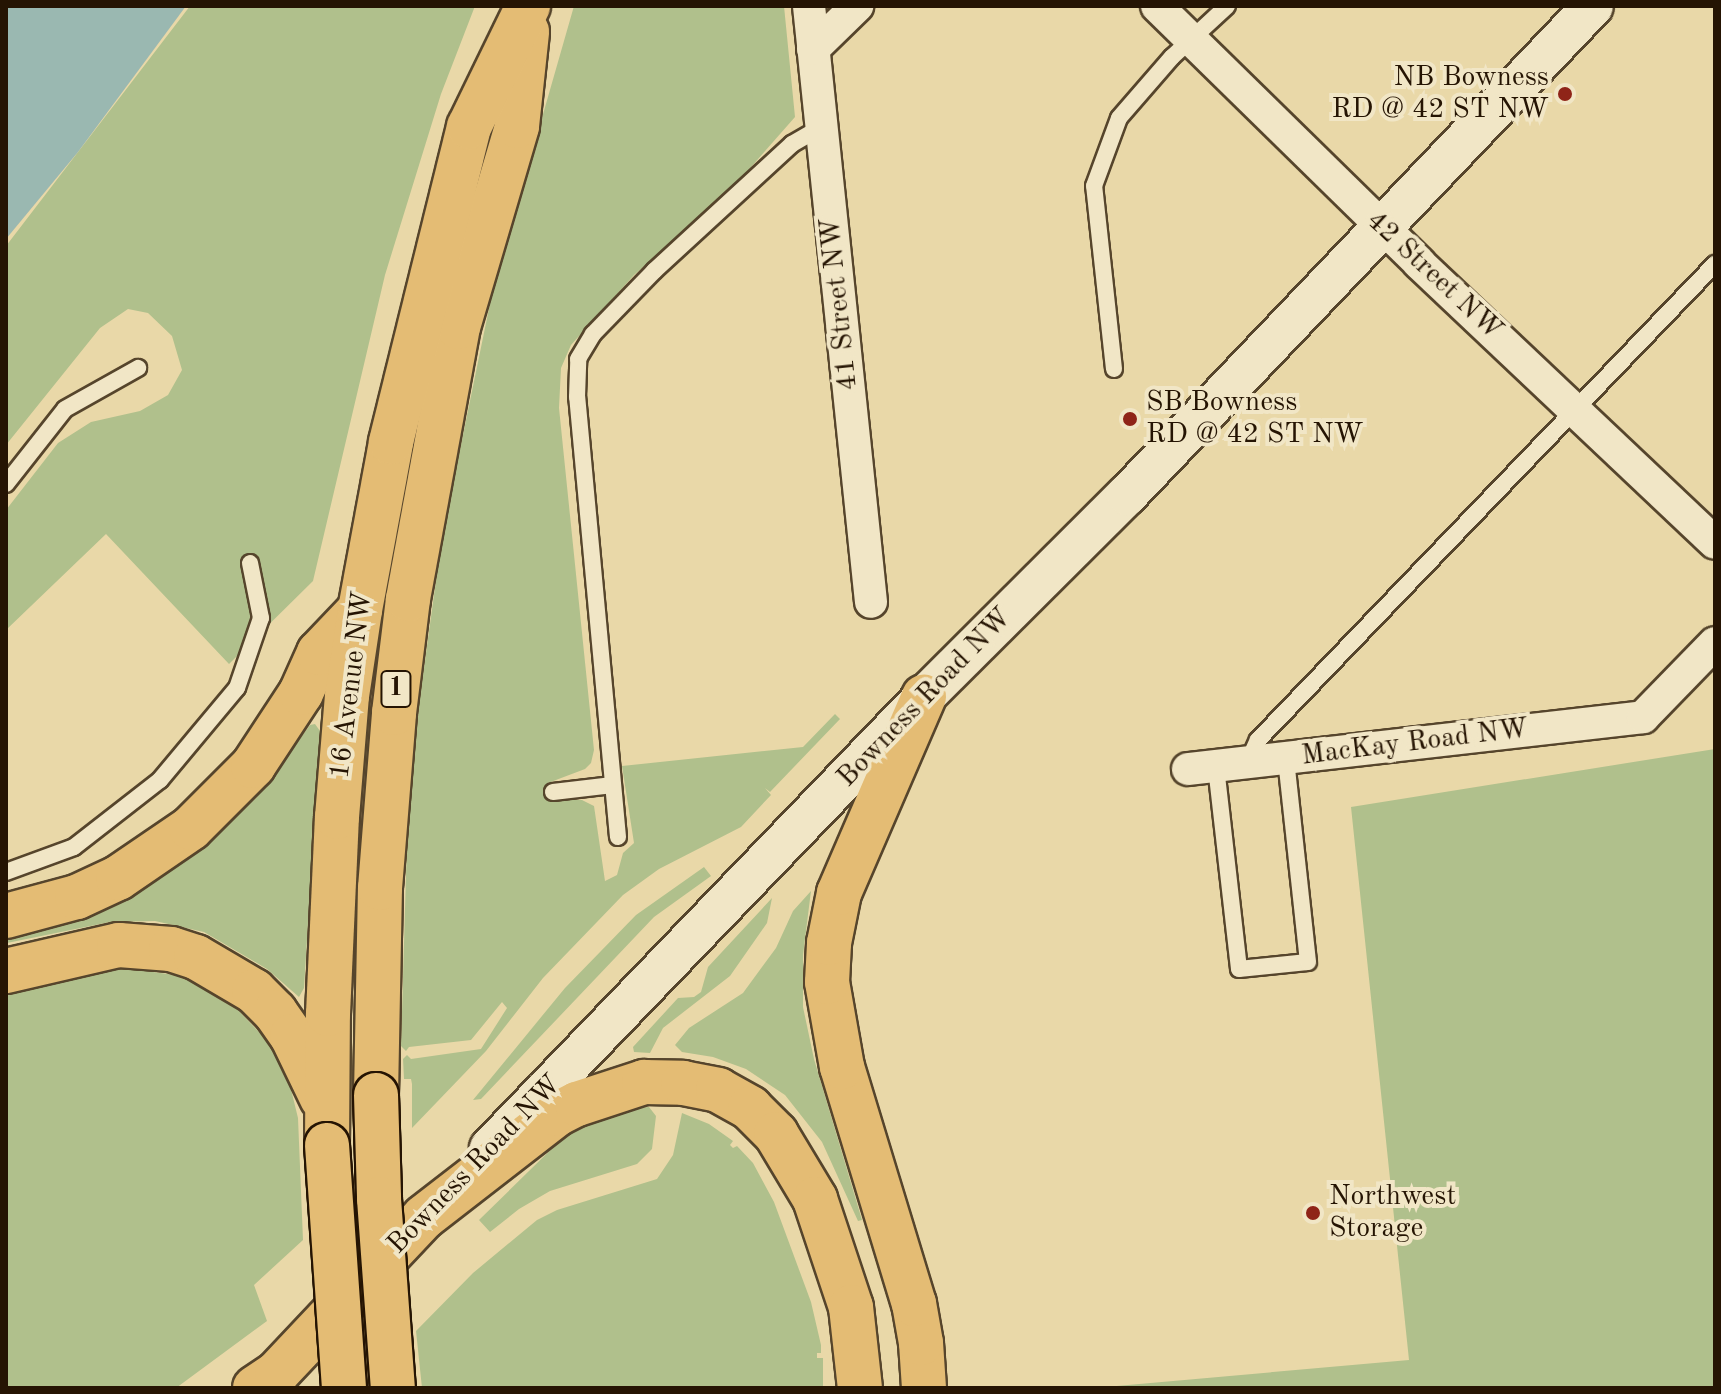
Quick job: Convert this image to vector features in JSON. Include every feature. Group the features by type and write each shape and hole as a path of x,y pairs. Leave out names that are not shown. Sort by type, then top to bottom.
{"main road":[{"name":"16 Avenue NW","path":"344,1388 327,1126 337,817 347,696 391,442 469,127 529,6"},
{"name":"16 Avenue NW","path":"393,1388 379,1199 376,1095 380,888 394,713 408,599 458,327 517,126 529,6"},
{"path":"6,916 77,897 156,855 191,828 253,766 301,693 319,653 360,610"},
{"path":"924,697 839,893 830,930 827,982 832,1026 842,1067 914,1304 924,1388"},
{"path":"6,971 119,945 171,949 196,957 254,991 275,1012 292,1036 327,1126"},
{"path":"424,1217 557,1114 585,1100 644,1082 683,1083 718,1090 750,1108 776,1134 815,1199 851,1307 860,1388"},
{"name":"Bowness Road NW","path":"255,1388 277,1373 424,1217"}],"street":[{"name":"41 Street NW","path":"809,6 871,602"},
{"path":"813,49 857,6"},
{"name":"42 Street NW","path":"1157,6 1381,226 1715,543"},
{"name":"Bowness Road NW","path":"424,1217 924,697 1127,495 1593,6"},
{"name":"MacKay Road NW","path":"1202,768 1643,717 1715,643"}],"lane":[{"path":"1114,369 1094,186 1119,118 1227,6"},
{"path":"618,837 577,397 578,359 593,334 654,271 792,144 822,127"},
{"path":"1248,762 1258,740 1574,407 1715,264"},
{"path":"6,484 65,409 138,368"},
{"path":"6,872 74,847 160,780 237,688 261,618 250,563"},
{"path":"1202,768 1239,969 1308,962 1286,758"},
{"path":"553,792 613,785"}],"green space":[{"path":"190,6 475,6 441,94 385,275 313,581 229,664 106,534 6,630 6,510 58,443 91,422 140,411 168,395 182,370 172,336 148,313 128,309 100,328 6,445 6,246"},
{"path":"574,6 784,6 795,117 730,191 634,275 571,345 561,368 559,408 594,750 591,763 585,769 548,783 549,800 582,800 594,806 605,881 617,875 623,853 634,843 622,766 803,747 835,714 840,719 770,792 765,788 771,795 741,827 659,869 623,895 543,978 486,1051 412,1128 412,1084 411,1079 404,1079 403,1059 407,1055 411,1059 481,1049 507,1008 502,1002 471,1040 409,1047 406,1051 401,1046 407,841 419,704 442,537 493,289"},
{"path":"315,724 320,731 304,988 299,997 267,969 204,932 155,921 110,922 7,943 6,940 101,910 194,854 256,798 310,725"},
{"path":"1715,749 1715,1388 1094,1388 1409,1360 1351,807"},
{"path":"704,867 711,876 654,917 481,1099 473,1100 565,988 636,915"},
{"path":"811,891 803,955 803,1007 814,1059 862,1220 858,1221 822,1142 785,1095 746,1069 713,1057 682,1052 675,1045 689,1028 743,993 776,948 793,911"},
{"path":"772,898 767,923 730,976 663,1028 650,1053 634,1052 633,1047 678,998 694,997 701,992 708,967"},
{"path":"124,968 175,975 207,987 236,1008 264,1037 288,1077 298,1118 303,1240 254,1285 267,1321 176,1388 6,1388 6,995"},
{"path":"649,1107 656,1116 652,1149 637,1164 550,1191 519,1209 490,1232 479,1220 574,1127 627,1108"},
{"path":"682,1113 709,1124 733,1141 730,1145 733,1148 737,1146 753,1163 774,1202 811,1302 821,1345 817,1358 823,1358 823,1388 422,1388 416,1331 473,1273 537,1220 557,1210 657,1179 673,1155"}],"water":[{"path":"6,6 186,6 78,152 6,239"}],"place":[{"name":"NB Bowness RD @ 42 ST NW","path":"1565,94"},
{"name":"SB Bowness RD @ 42 ST NW","path":"1130,419"},
{"name":"Northwest Storage","path":"1313,1213"}]}
